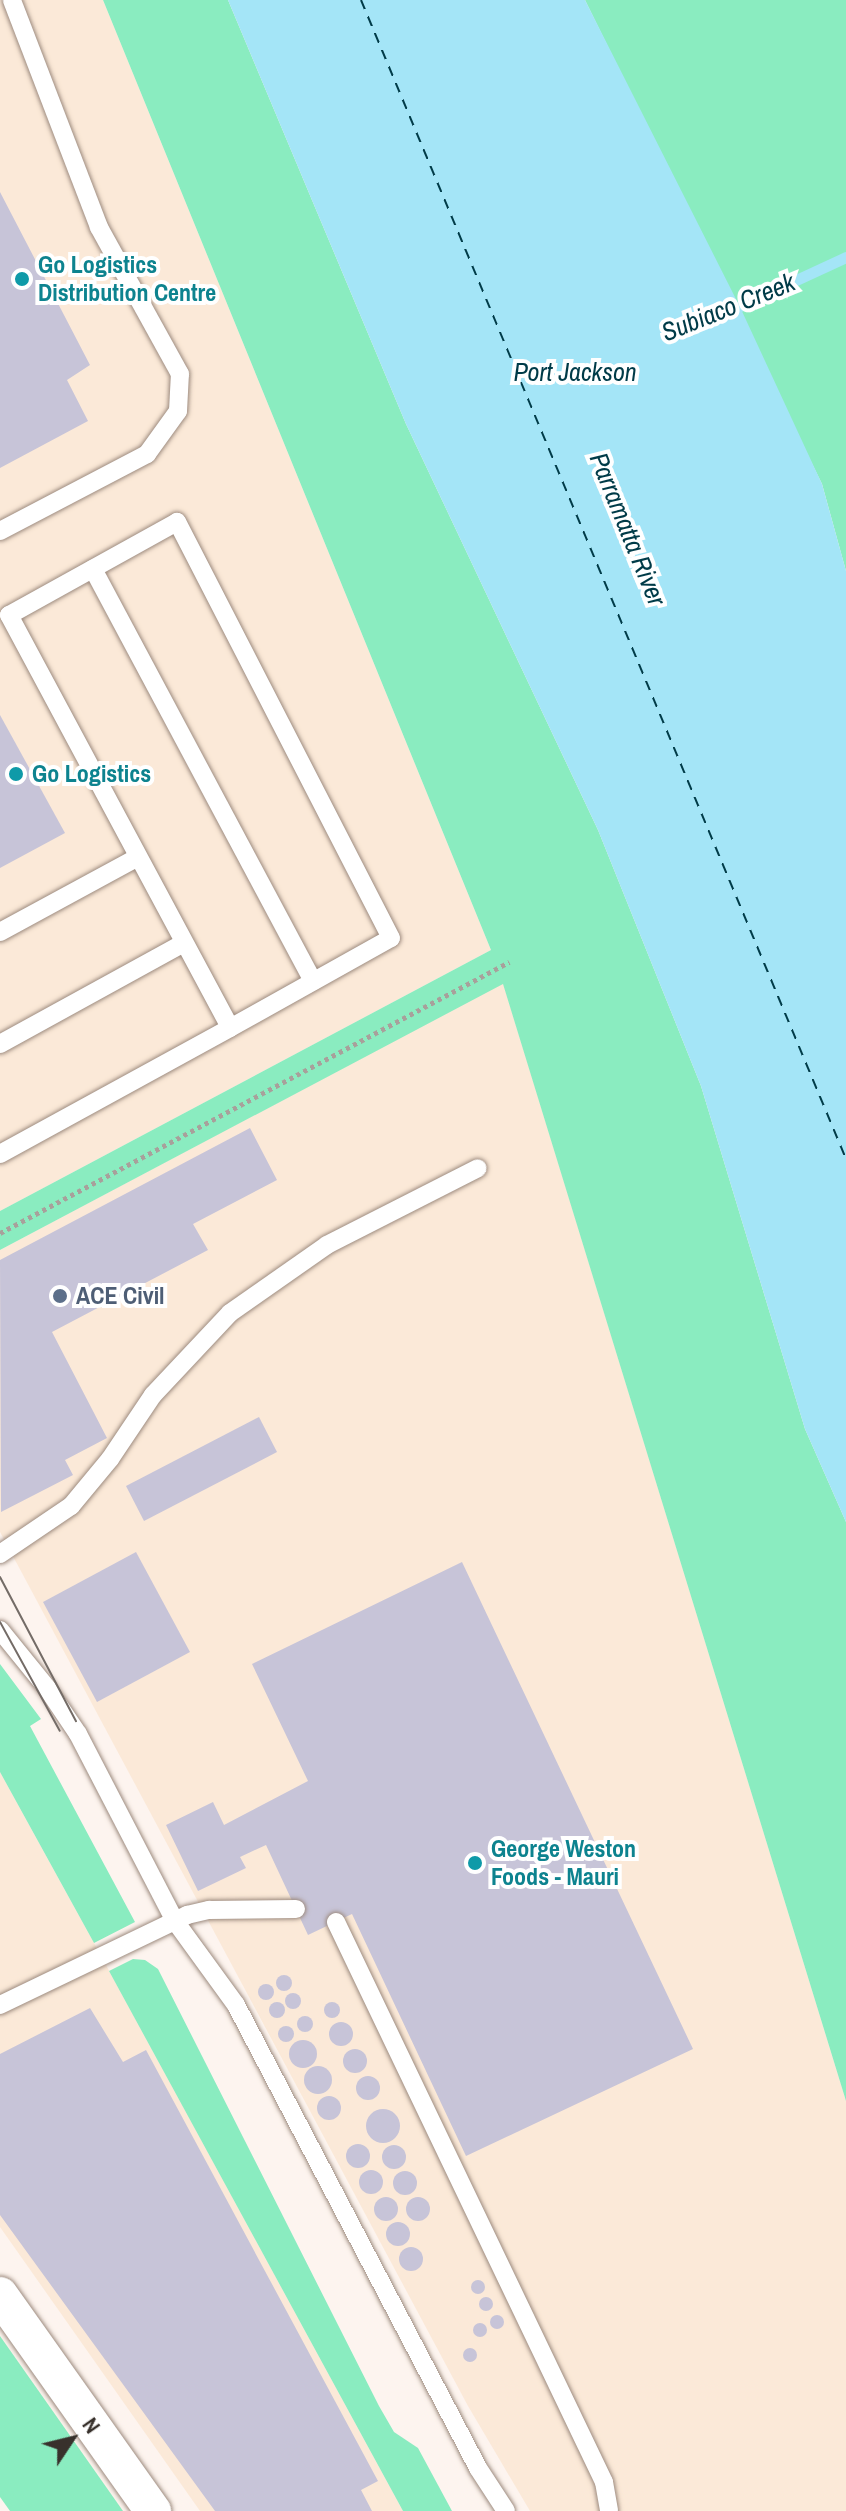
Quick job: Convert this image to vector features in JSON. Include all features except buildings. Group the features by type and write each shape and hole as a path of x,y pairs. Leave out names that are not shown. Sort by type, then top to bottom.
{"street":[{"path":"0,2295 153,2511"}],"lane":[{"path":"0,531 147,454 178,411 180,374 99,227 12,0"},
{"path":"0,1154 230,1028 391,938 177,522 9,615 230,1028"},
{"path":"93,569 313,981"},
{"path":"0,932 138,857"},
{"path":"0,1044 184,943"},
{"path":"0,1554 71,1506 110,1459 153,1395 230,1313 327,1245 478,1168"},
{"path":"0,1630 47,1688 78,1734 175,1921 236,2005 478,2468 506,2511"},
{"path":"0,2005 175,1921 209,1910 296,1909"},
{"path":"336,1922 604,2482 609,2511"}],"path":[{"path":"0,1233 509,962"}],"shaded area":[{"path":"0,0 103,0 491,950 0,1211"},
{"path":"503,983 846,2101 846,2511 530,2511 468,2406 0,1532 0,1250"},
{"path":"0,1772 403,2511 200,2511 0,2227"}],"green space":[{"path":"103,0 228,0 406,424 598,830 701,1086 805,1429 846,1522 846,2101 503,984 0,1250 0,1211 491,950"},
{"path":"585,0 846,0 846,571 822,484"},
{"path":"0,1664 41,1719 30,1726 135,1922 94,1943 0,1772"},
{"path":"133,1959 145,1960 158,1969 379,2406 394,2432 418,2448 452,2511 403,2511 109,1971"},
{"path":"0,2336 123,2511 10,2511 0,2497"}],"water":[{"name":"Port Jackson","path":"228,0 585,0 740,307 822,484 846,571 846,1522 805,1429 701,1086 598,830 406,424"}],"waterway":[{"name":"Subiaco Creek","path":"727,312 846,257"}],"ferry route":[{"path":"361,0 846,1159"}],"tram line":[{"path":"0,1577 76,1721"},
{"path":"0,1622 60,1731"}],"place":[{"name":"Go Logistics Distribution Centre","path":"22,279"},
{"name":"Go Logistics","path":"16,774"},
{"name":"ACE Civil","path":"60,1296"},
{"name":"George Weston Foods - Mauri","path":"475,1863"}],"water label":[{"name":"Parramatta River","path":"628,529"}]}
